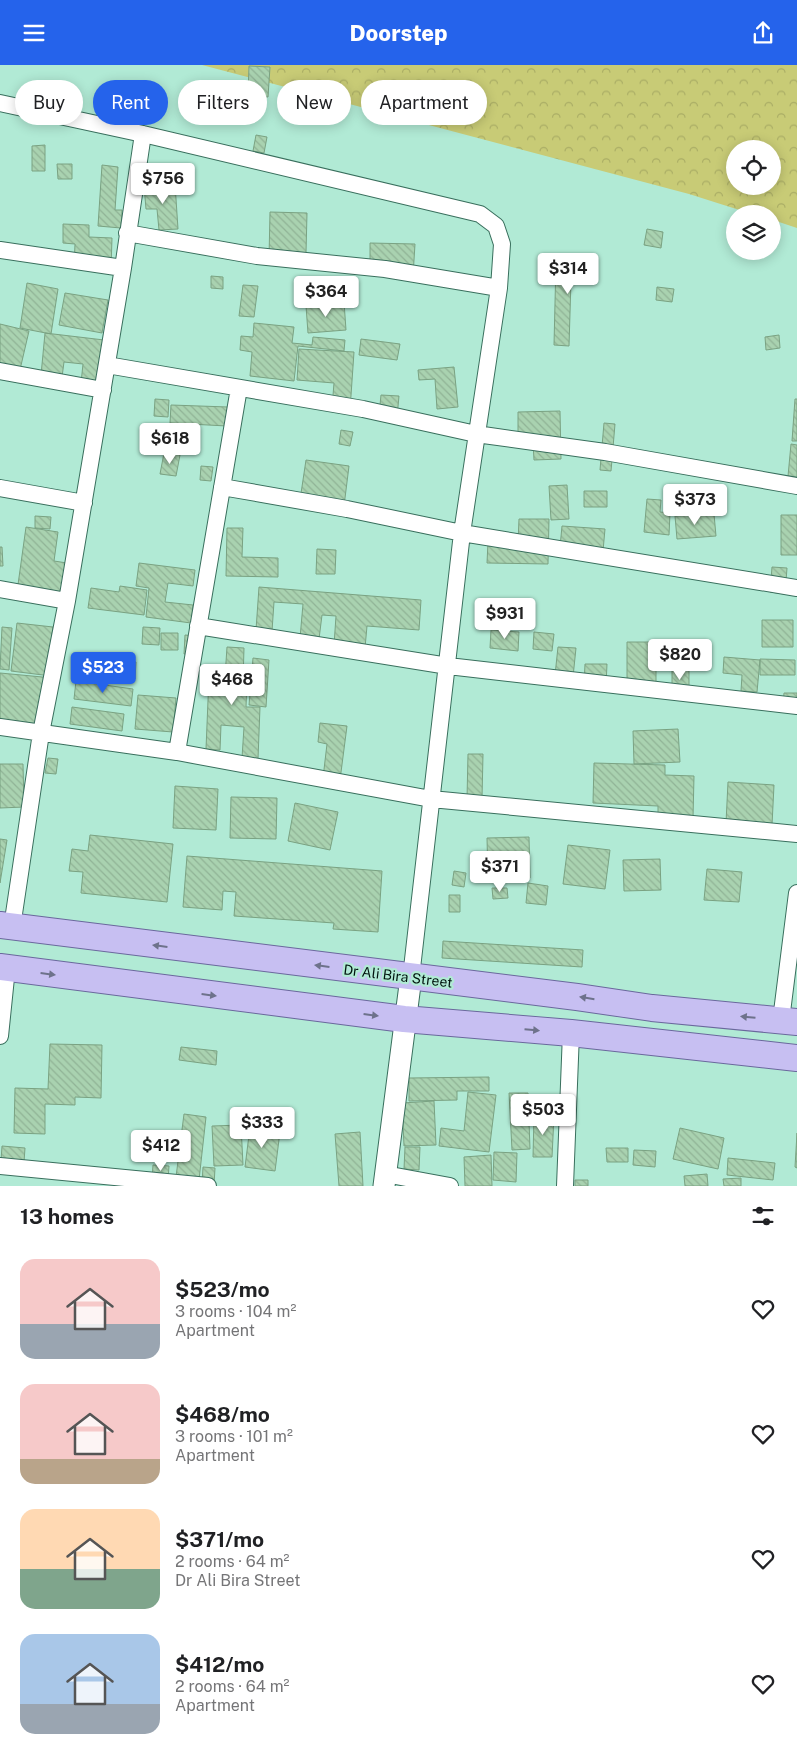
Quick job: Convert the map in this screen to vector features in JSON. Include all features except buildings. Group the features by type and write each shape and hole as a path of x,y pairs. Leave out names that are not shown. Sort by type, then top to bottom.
{"main road":[{"name":"Dr Ali Bira Street","path":"6,926 652,1008 789,1021"},
{"path":"4,968 404,1019 571,1033 797,1058"}],"street":[{"path":"0,103 143,134 480,214 496,225 502,244 499,288 462,533 411,977 404,1019 385,1180 450,1186"},
{"path":"6,926 84,503 143,134"},
{"path":"127,233 257,256 385,269 499,288"},
{"path":"0,250 123,268"},
{"path":"107,365 362,409 476,434 605,452 797,486"},
{"path":"0,371 102,390"},
{"path":"177,752 239,388"},
{"path":"222,487 347,509 462,533 797,587"},
{"path":"0,488 84,503"},
{"path":"0,589 67,601"},
{"path":"198,626 448,666 797,706"},
{"path":"0,727 177,752 431,799 797,834"},
{"path":"789,1021 797,893"},
{"path":"0,1036 4,968"},
{"path":"565,1186 571,1033"},
{"path":"0,1166 208,1186"}],"green space":[{"path":"202,65 797,65 797,228 781,223 781,205 726,206 689,194 429,125 487,125 487,80 361,80 361,107 351,104 351,80 277,80 277,85 267,82 267,80 259,80"}]}
